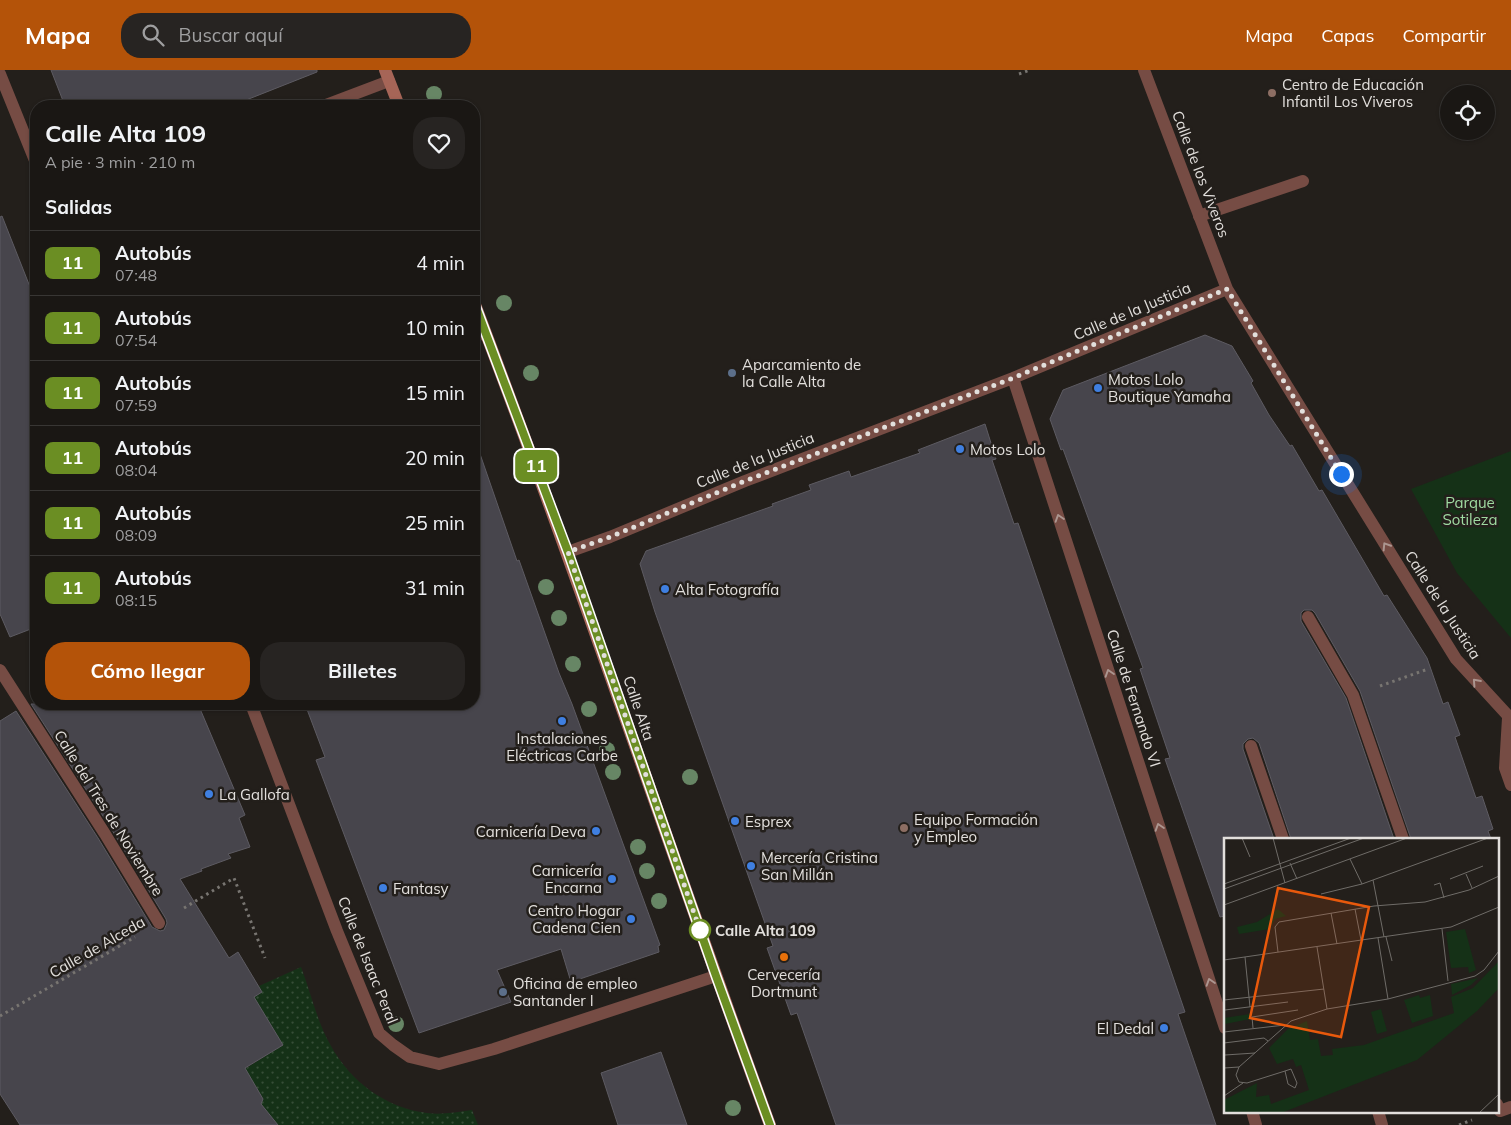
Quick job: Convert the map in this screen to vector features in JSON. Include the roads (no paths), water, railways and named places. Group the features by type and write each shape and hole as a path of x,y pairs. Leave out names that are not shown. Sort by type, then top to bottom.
{"street":[{"name":"Calle de los Viveros","path":"1144,70 1227,289"},
{"path":"0,74 30,149"},
{"path":"335,100 387,75 397,100"},
{"path":"1200,216 1303,180"},
{"name":"Calle de la Justicia","path":"568,552 610,537 745,481 1013,378 1227,289 1456,660 1510,718"},
{"name":"Calle Alta","path":"480,336 568,552 770,1125"},
{"name":"Calle de Fernando VI","path":"1013,378 1224,1025"},
{"path":"1308,617 1353,695 1403,838"},
{"name":"Calle del Tres de Noviembre","path":"0,670 105,834 159,923"},
{"name":"Calle de Isaac Peral","path":"253,710 337,931 379,1033 392,1045 410,1057 439,1064 494,1050 716,976"},
{"path":"1510,718 1505,768 1511,785"},
{"path":"1251,746 1283,838"},
{"path":"1252,1112 1256,1125"},
{"path":"1378,1112 1382,1125"}],"place":[{"name":"Centro de Educación Infantil Los Viveros","path":"1272,93"},
{"name":"Aparcamiento de la Calle Alta","path":"732,373"},
{"name":"Motos Lolo Boutique Yamaha","path":"1098,388"},
{"name":"Motos Lolo","path":"960,449"},
{"name":"Alta Fotografía","path":"665,589"},
{"name":"Instalaciones Eléctricas Carbe","path":"562,721"},
{"name":"La Gallofa","path":"209,794"},
{"name":"Esprex","path":"735,821"},
{"name":"Equipo Formación y Empleo","path":"904,828"},
{"name":"Carnicería Deva","path":"596,831"},
{"name":"Mercería Cristina San Millán","path":"751,866"},
{"name":"Carnicería Encarna","path":"612,879"},
{"name":"Fantasy","path":"383,888"},
{"name":"Centro Hogar Cadena Cien","path":"631,919"},
{"name":"Calle Alta 109","path":"700,930"},
{"name":"Cervecería Dortmunt","path":"784,957"},
{"name":"Oficina de empleo Santander I","path":"503,992"},
{"name":"El Dedal","path":"1164,1028"}],"park label":[{"name":"Parque Sotileza","path":"1470,510"}]}
